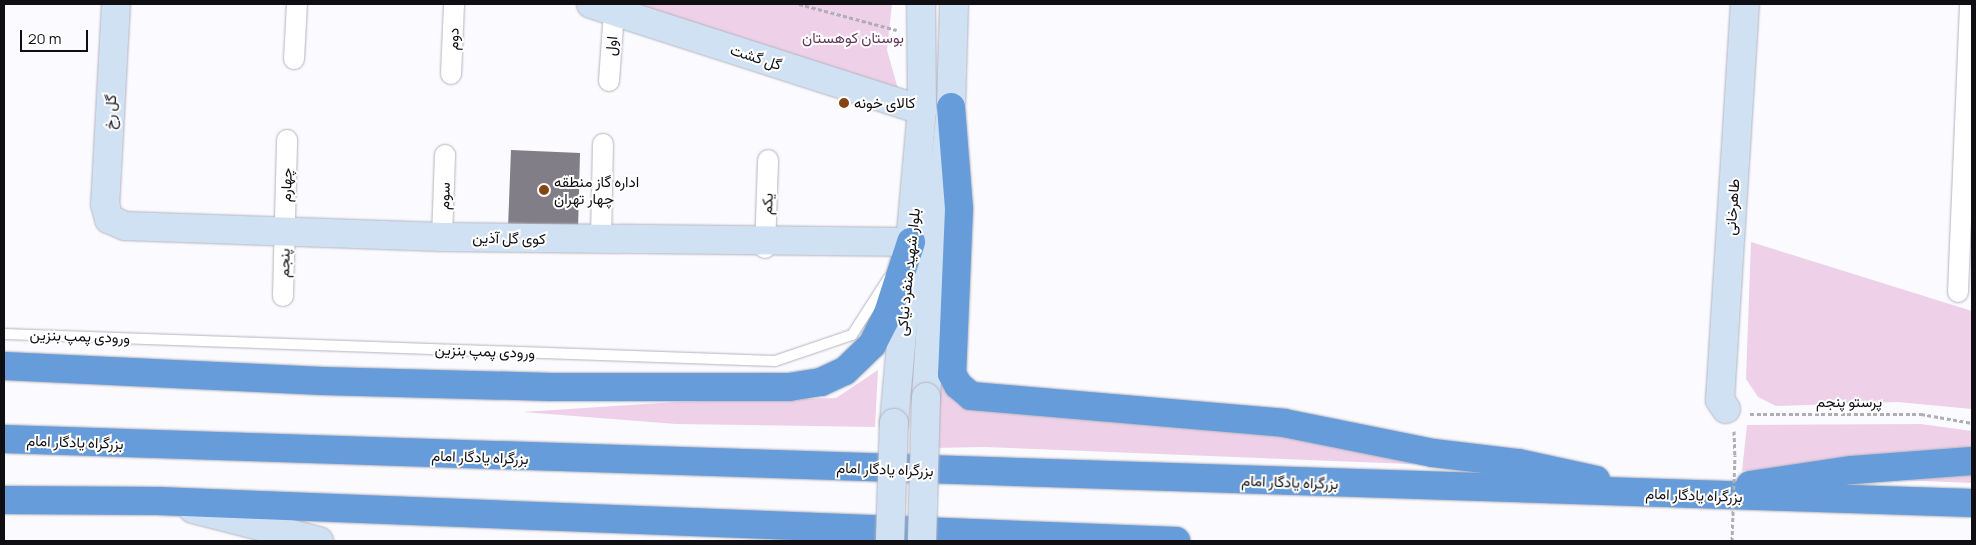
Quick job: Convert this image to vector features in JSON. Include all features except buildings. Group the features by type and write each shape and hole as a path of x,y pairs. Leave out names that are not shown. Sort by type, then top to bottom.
{"highway":[{"path":"951,107 959,209 952,374 958,386 971,396 1284,423 1433,453 1518,463 1670,494 1852,470 1972,461"},
{"path":"4,366 532,387 790,387 821,382 846,371 872,345 887,316 911,242"},
{"name":"بزرگراه یادگار امام","path":"4,439 1766,498 1972,503"},
{"path":"4,500 158,501 878,536 1176,541"}],"street":[{"name":"گل رخ","path":"110,219 105,204 116,4"},
{"path":"294,59 297,4"},
{"name":"دوم","path":"451,74 454,4"},
{"name":"بلوار شهید منفرد نیاکی","path":"878,536 894,423 922,110 919,36 921,4"},
{"name":"بلوار شهید منفرد نیاکی","path":"922,541 926,397 936,246 951,107 954,4"},
{"name":"طاهرخانی","path":"1730,412 1720,400 1745,4"},
{"path":"1958,292 1970,4"},
{"name":"اول","path":"602,7 609,81"},
{"name":"گل گشت","path":"602,7 922,110"},
{"name":"چهارم","path":"284,230 288,140"},
{"path":"601,239 603,144"},
{"name":"سوم","path":"442,237 445,155"},
{"name":"یکم","path":"766,244 768,160"},
{"name":"کوی گل آذین","path":"110,219 125,226 284,230 442,237 766,244 911,242"},
{"name":"پنجم","path":"283,296 284,230"},
{"path":"158,501 319,541"},
{"path":"823,541 878,536"}],"lane":[{"name":"ورودی پمپ بنزین","path":"4,334 776,361 852,335 911,242"}],"path":[{"path":"799,4 919,36"},
{"path":"1730,412 1735,455 1732,541"},
{"name":"پرستو پنجم","path":"1730,412 1922,414 1972,423"}],"green space":[{"name":"بوستان کوهستان","path":"624,4 892,4 887,50 898,89"},
{"path":"1751,242 1972,311 1972,409 1897,402 1776,406 1758,397 1746,379"},
{"path":"938,357 948,384 1182,422 1511,468 984,447 933,448"},
{"path":"878,370 875,427 676,424 523,412 676,402 836,398"},
{"path":"1921,424 1972,431 1972,454 1742,471 1747,425"},
{"path":"1972,469 1972,483 1852,478"}],"place":[{"name":"کالای خونه","path":"844,103"},
{"name":"اداره گاز منطقه چهار تهران","path":"544,190"}]}
